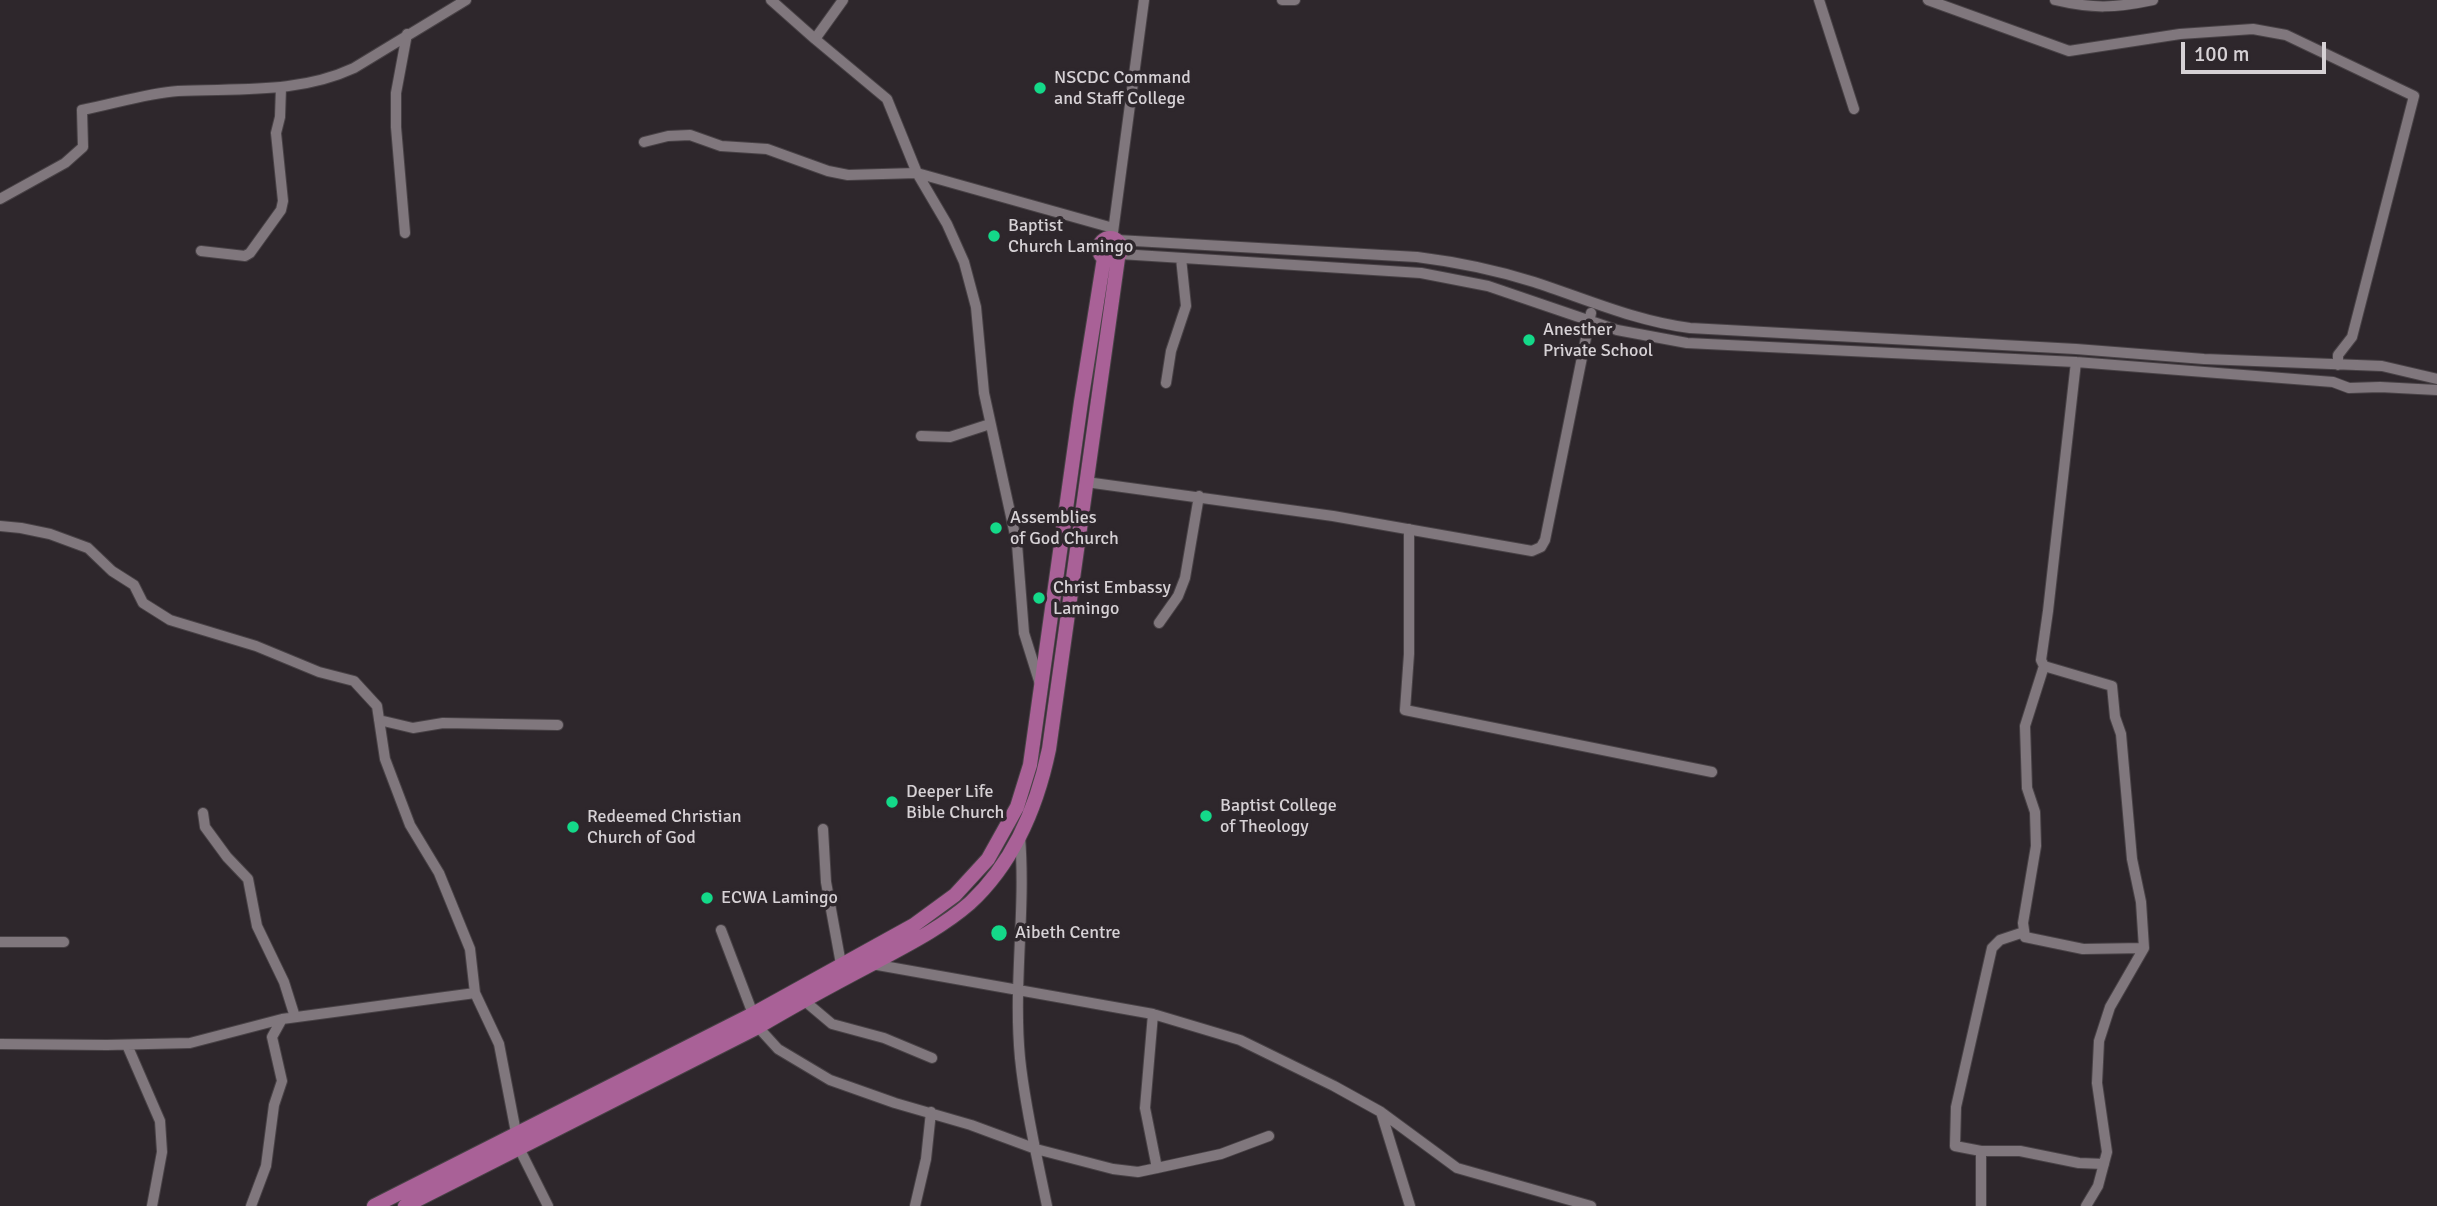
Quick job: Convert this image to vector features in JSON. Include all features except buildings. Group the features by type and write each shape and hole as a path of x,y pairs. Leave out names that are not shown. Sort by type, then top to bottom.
{"main road":[{"path":"798,995 872,964 935,929 970,903 987,885 1020,837 1037,798 1049,749 1086,482 1114,246"},
{"path":"405,1206 519,1148 798,995 841,964 892,939 937,909 955,895 988,859 1013,816 1025,784 1034,743 1114,246"},
{"path":"374,1206 517,1132 755,1020"}],"street":[{"path":"0,199 65,163 83,147 82,110 176,91 281,88 334,77 354,68 466,0"},
{"path":"771,0 887,99 917,173 947,224 970,277 976,307 984,393 1017,544 1024,633 1041,687"},
{"path":"815,39 843,0"},
{"path":"1114,246 1144,0"},
{"path":"1282,0 1295,0"},
{"path":"1819,0 1854,109"},
{"path":"1928,0 2069,51 2180,34 2252,29 2286,34 2414,96 2352,337 2338,355 2333,382"},
{"path":"2055,0 2090,7 2119,7 2153,0"},
{"path":"405,233 396,127 396,93 407,34"},
{"path":"201,251 245,256 281,210 283,201 276,133 280,117 281,88"},
{"path":"644,142 668,136 690,135 720,146 768,149 828,171 848,175 917,173 1114,246 1181,258 1421,272 1488,286 1618,330 1687,343 2076,362 2333,382 2349,388 2437,390"},
{"path":"1114,246 1448,261 1533,282 1644,320 1690,328 2382,366 2437,379"},
{"path":"1166,383 1171,351 1186,306 1181,258"},
{"path":"1086,482 1199,496 1532,551 1541,547 1545,540 1592,303"},
{"path":"2076,362 2041,660 2044,666 2025,726 2027,788 2035,812 2036,846 2022,923 2025,937 2083,949 2144,948"},
{"path":"2380,387 2382,366"},
{"path":"921,436 950,437 990,424"},
{"path":"1159,623 1178,596 1185,578 1199,496"},
{"path":"0,526 21,527 50,534 89,548 112,570 134,585 143,604 170,620 256,646 319,673 354,681 377,706 385,760 410,825 439,873 470,949 475,993 499,1044 519,1148 548,1206"},
{"path":"1409,529 1409,654 1405,710 1712,772"},
{"path":"2044,666 2112,685 2115,717 2122,744 2132,859 2141,902 2144,948 2110,1007 2098,1041 2097,1083 2107,1152 2098,1186 2086,1206"},
{"path":"379,720 412,728 443,723 558,725"},
{"path":"203,813 205,827 227,857 248,879 257,926 284,982 295,1017"},
{"path":"823,829 827,882 841,964"},
{"path":"1020,837 1023,874 1018,991 1020,1058 1047,1206"},
{"path":"721,930 755,1020 778,1049 830,1080 1036,1149 1113,1169 1138,1171 1157,1168 1222,1154 1269,1136"},
{"path":"2024,932 2000,940 1992,948 1956,1107 1955,1146 1980,1151 2020,1151 2079,1163 2104,1164"},
{"path":"0,942 64,942"},
{"path":"872,964 1153,1014 1240,1040 1381,1112 1457,1168 1591,1206"},
{"path":"0,1044 190,1043 282,1019 475,993"},
{"path":"798,995 832,1024 884,1038 932,1058"},
{"path":"1153,1014 1145,1108 1157,1168"},
{"path":"251,1206 265,1166 272,1117 282,1081 272,1037 282,1019"},
{"path":"127,1045 160,1121 162,1153 152,1206"},
{"path":"915,1206 926,1159 931,1112"},
{"path":"1381,1112 1410,1206"},
{"path":"1980,1151 1981,1206"}],"place":[{"name":"NSCDC Command and Staff College","path":"1040,88"},
{"name":"Baptist Church Lamingo","path":"994,236"},
{"name":"Anesther Private School","path":"1529,340"},
{"name":"Assemblies of God Church","path":"996,528"},
{"name":"Christ Embassy Lamingo","path":"1039,598"},
{"name":"Deeper Life Bible Church","path":"892,802"},
{"name":"Baptist College of Theology","path":"1206,816"},
{"name":"Redeemed Christian Church of God","path":"573,827"},
{"name":"ECWA Lamingo","path":"707,898"},
{"name":"Aibeth Centre","path":"999,933"}]}
